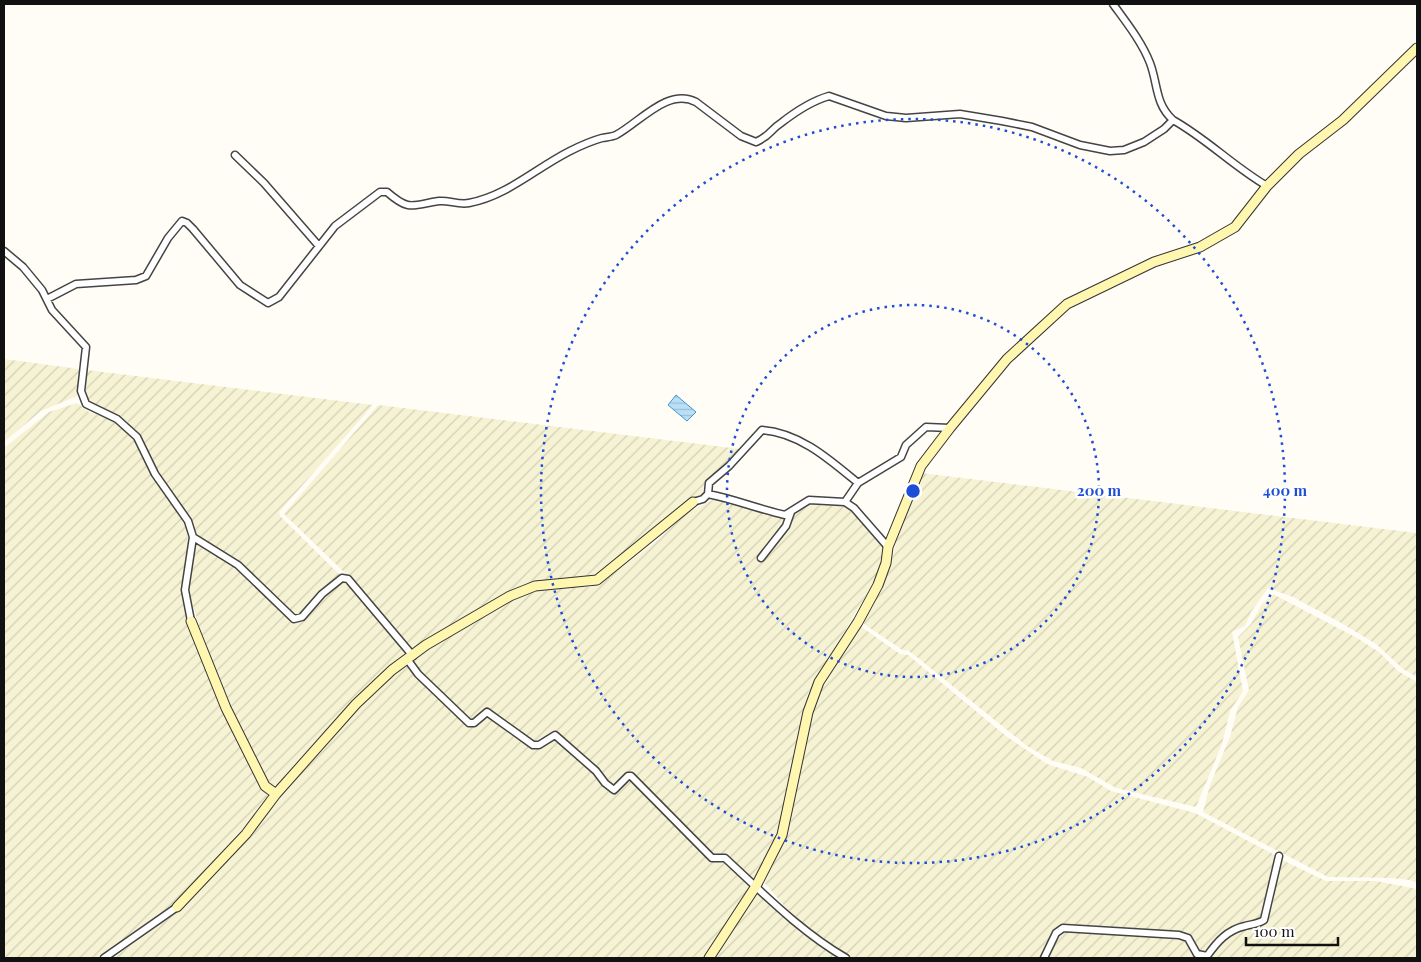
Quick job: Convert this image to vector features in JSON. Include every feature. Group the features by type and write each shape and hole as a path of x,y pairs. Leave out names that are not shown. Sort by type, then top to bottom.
{"street":[{"path":"1112,4 1150,64 1158,99 1166,114 1190,130 1246,175 1267,186"},
{"path":"709,958 756,886 782,835 808,712 819,682 858,622 878,585 886,563 888,547 921,466 950,428 1008,359 1068,304 1154,262 1200,246 1235,227 1267,186 1299,154 1343,120 1417,48"},
{"path":"47,299 76,284 136,280 146,276 168,238 182,221 193,229 240,285 268,303 279,297 318,246 344,218 380,192 387,192 398,202 412,207 442,201 456,204 472,203 526,180 580,146 600,138 615,136 664,103 681,98 689,98 696,102 741,136 756,142 770,135 779,124 806,106 830,96 886,116 906,118 960,114 1032,127 1080,145 1110,151 1124,150 1144,142 1164,129 1173,120"},
{"path":"235,155 264,183 318,246"},
{"path":"4,251 24,267 47,299 52,310 86,347 81,391 86,404 117,419 137,437 155,474 188,521 193,537 185,590 191,621 226,708 265,786 276,794"},
{"path":"845,502 858,483 901,457 906,445 926,427 950,428"},
{"path":"104,958 176,907 246,834 276,794 356,704 392,670 426,645 510,596 535,586 597,580 692,502 703,499 708,494 709,483 729,466 762,430 776,431 820,452 858,483"},
{"path":"708,494 737,500 784,515 810,500 845,502 866,520 888,547"},
{"path":"761,558 786,526 791,512"},
{"path":"193,537 238,564 294,619 302,617 322,594 342,578 348,579 410,658 418,674 469,724 474,723 487,712 533,745 539,745 555,734 614,790 628,776 631,776 712,858 725,858 799,927 846,958"},
{"path":"1044,958 1056,933 1063,928 1179,935 1188,938 1197,954 1207,956 1218,940 1226,934 1234,929 1259,924 1264,920 1279,856"}],"shaded area":[{"path":"4,359 79,369 77,396 41,411 4,442"},
{"path":"87,370 373,405 279,512 280,516 341,576 300,616 296,617 264,588 196,537 188,516 164,482 139,436 128,422 88,401 85,393"},
{"path":"77,403 89,412 107,418 126,430 138,442 188,527 187,560 181,586 184,602 205,665 250,764 267,795 267,800 175,903 99,958 4,958 4,448 49,412"},
{"path":"378,405 740,449 732,459 705,481 702,496 597,575 586,579 519,587 413,650 409,649 345,573 284,514"},
{"path":"921,473 1417,533 1417,677 1403,669 1376,644 1343,624 1293,597 1268,588 1251,612 1245,626 1232,632 1243,691 1230,711 1222,744 1196,807 1116,788 1081,768 1053,761 1027,746 913,654 907,650 904,651 864,624 865,617 893,556 899,531"},
{"path":"713,500 728,501 778,518 785,518 813,502 848,506 880,540 884,548 878,575 808,693 779,828 766,862 753,881 725,856 713,857 634,775 615,786 611,786 594,766 558,732 549,733 534,742 488,710 483,710 474,719 469,721 418,670 413,661 448,636 506,602 548,587 590,587 600,584 658,540 683,514"},
{"path":"196,541 237,567 289,618 295,621 340,582 347,582 408,654 383,672 277,786 268,784 264,778 212,667 188,590"},
{"path":"1273,594 1357,638 1379,652 1398,671 1417,682 1417,883 1410,880 1391,878 1328,877 1203,812 1210,785 1230,737 1238,707 1249,690 1238,637 1251,624 1262,604"},
{"path":"860,626 900,654 908,655 1006,736 1047,764 1088,777 1111,791 1195,813 1273,854 1276,858 1270,894 1262,918 1234,927 1217,938 1208,951 1204,953 1199,952 1194,939 1181,933 1061,926 1055,930 1041,958 852,958 809,930 787,909 764,882 782,845 814,706 820,692"},
{"path":"407,664 469,726 473,727 484,716 488,715 532,747 555,736 596,775 599,781 612,791 630,778 712,861 723,860 751,885 704,958 113,958 182,908 289,784 378,688"},
{"path":"1280,859 1326,881 1376,881 1417,889 1417,958 1207,958 1228,936 1266,921 1273,904"},
{"path":"757,892 769,900 800,933 841,958 716,958"},
{"path":"1060,932 1184,939 1189,944 1191,951 1202,958 1047,958"}],"water":[{"path":"676,395 696,412 687,421 668,405"}]}
